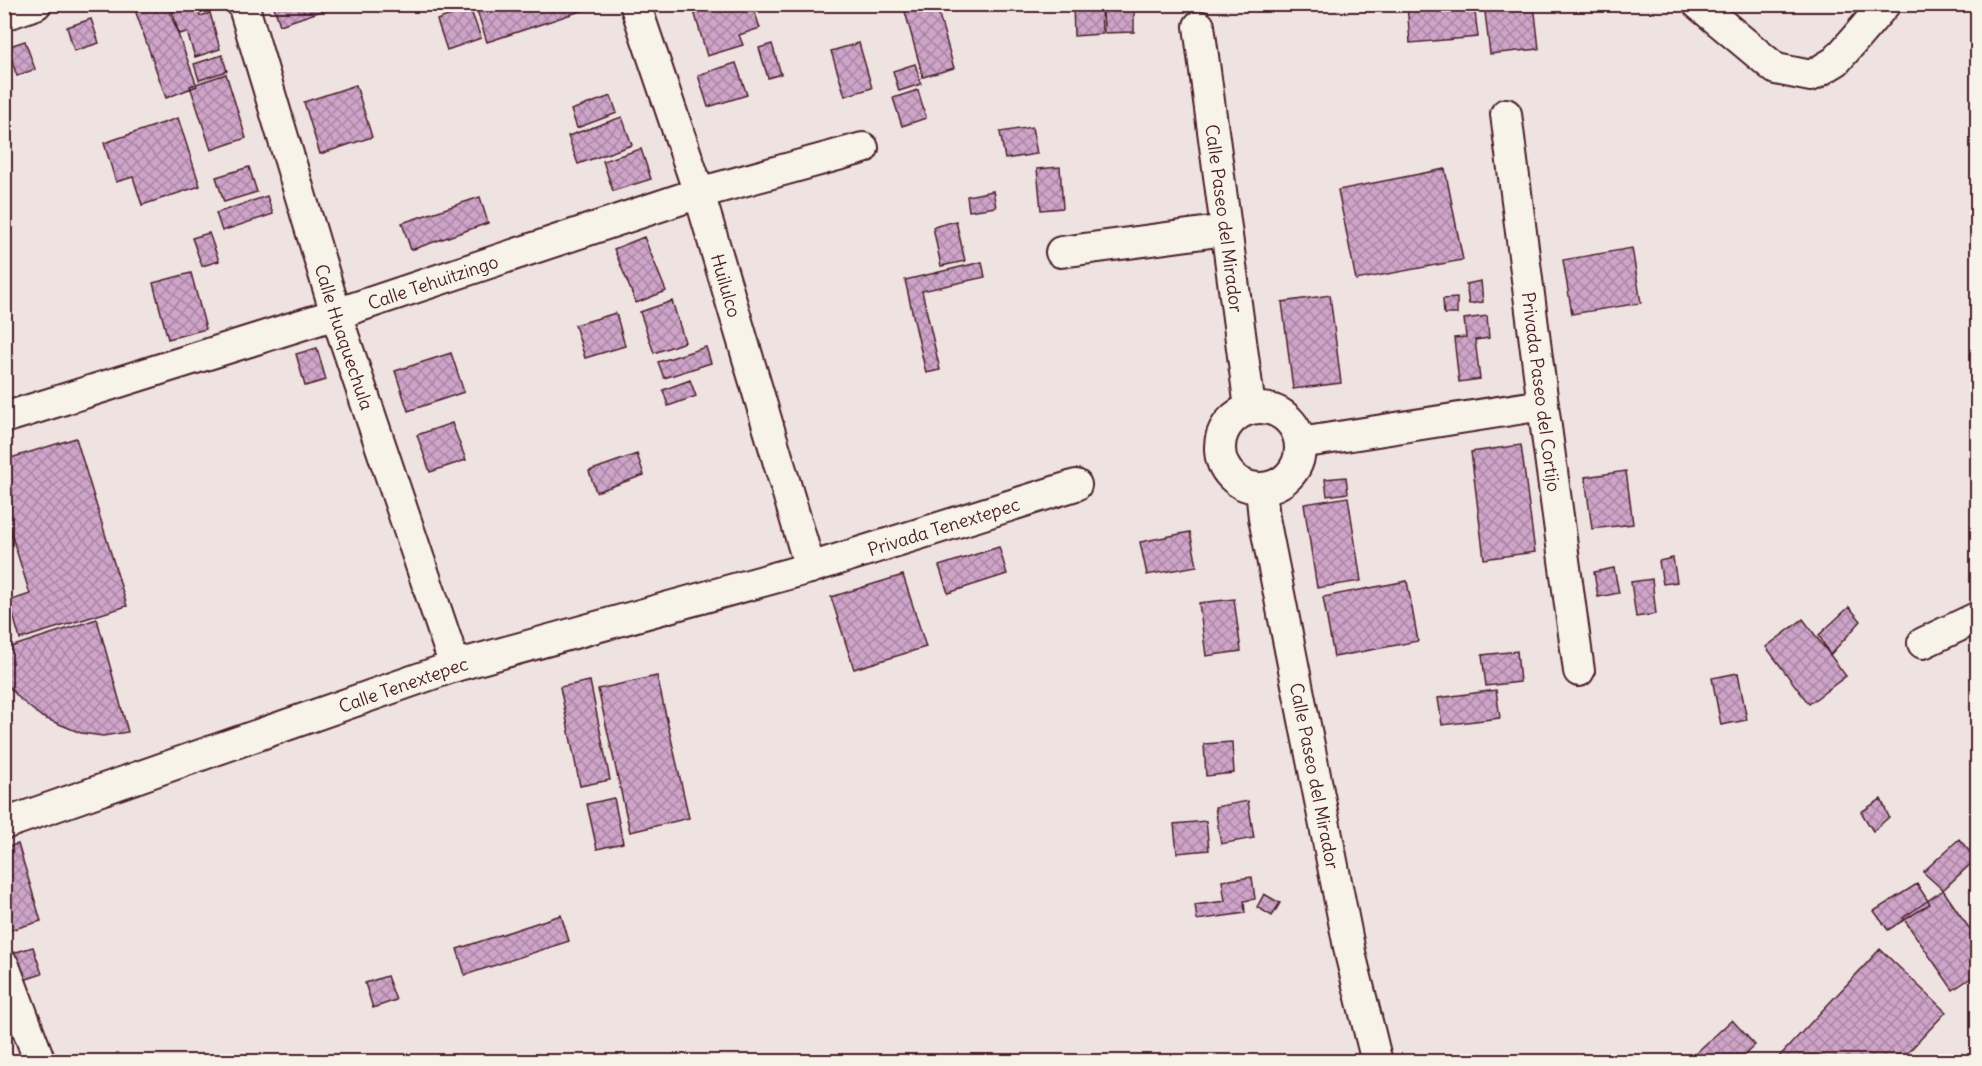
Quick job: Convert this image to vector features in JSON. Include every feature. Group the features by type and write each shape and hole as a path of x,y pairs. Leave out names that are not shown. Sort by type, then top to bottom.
{"street":[{"path":"4,15 36,4"},
{"name":"Calle Huaquechula","path":"243,4 336,314 455,666"},
{"name":"Huilulco","path":"635,4 699,194 810,568"},
{"path":"1698,4 1776,69 1811,76 1836,61 1886,4"},
{"name":"Calle Paseo del Mirador","path":"1199,26 1250,408"},
{"name":"Privada Paseo del Cortijo","path":"1506,114 1579,670"},
{"name":"Calle Tehuitzingo","path":"4,418 336,314 699,194 863,148"},
{"path":"1061,252 1226,230"},
{"path":"1300,443 1543,405"},
{"path":"1250,408 1267,408 1282,414 1294,426 1300,443 1299,459 1291,474 1277,485 1261,489 1244,486 1230,477 1221,462 1219,445 1224,429 1234,416 1250,408"},
{"name":"Privada Tenextepec","path":"810,568 1076,485"},
{"name":"Calle Paseo del Mirador","path":"1261,489 1264,518 1351,957 1377,1062"},
{"name":"Calle Tenextepec","path":"4,824 455,666 810,568"},
{"path":"1923,643 1977,617"},
{"path":"4,966 40,1062"}],"building":[{"path":"133,4 167,4 197,86 166,98"},
{"path":"196,4 200,16 210,13 220,49 195,57 187,32 179,34 172,11"},
{"path":"273,4 342,4 280,25"},
{"path":"485,4 596,4 596,6 487,42 476,7"},
{"path":"692,4 752,4 760,28 739,35 743,45 707,56"},
{"path":"918,4 936,4 954,68 923,77 904,8"},
{"path":"1073,4 1101,4 1102,34 1074,36"},
{"path":"1407,4 1474,4 1478,37 1410,43"},
{"path":"1484,4 1534,4 1539,49 1490,54"},
{"path":"1134,6 1134,32 1104,33 1103,7"},
{"path":"470,8 481,38 447,50 437,20"},
{"path":"91,19 99,43 74,51 67,27"},
{"path":"25,41 35,69 17,76 7,47"},
{"path":"859,43 872,88 845,96 831,51"},
{"path":"772,44 781,74 768,78 759,48"},
{"path":"222,55 227,71 199,80 194,64"},
{"path":"736,63 747,95 708,107 698,75"},
{"path":"915,64 921,84 899,91 893,71"},
{"path":"226,74 246,138 211,150 190,86"},
{"path":"356,85 372,137 320,154 304,102"},
{"path":"918,90 926,118 902,126 893,98"},
{"path":"611,96 617,113 577,128 571,110"},
{"path":"622,117 632,145 578,164 568,136"},
{"path":"178,118 200,186 142,205 133,177 116,182 104,143"},
{"path":"1032,127 1037,154 1005,159 1000,132"},
{"path":"641,149 651,179 613,191 603,161"},
{"path":"249,167 257,192 224,202 216,177"},
{"path":"1060,167 1063,208 1041,210 1037,169"},
{"path":"1445,169 1463,260 1356,280 1338,190"},
{"path":"993,191 996,207 969,211 967,196"},
{"path":"267,196 273,214 222,231 216,213"},
{"path":"480,197 488,223 411,250 402,223"},
{"path":"956,221 965,261 941,266 933,227"},
{"path":"209,233 219,261 202,266 192,238"},
{"path":"644,237 666,291 636,303 614,249"},
{"path":"1632,248 1641,303 1572,314 1563,260"},
{"path":"982,262 985,277 922,291 940,370 926,373 905,280"},
{"path":"191,273 206,329 168,339 153,283"},
{"path":"1481,281 1483,302 1469,304 1466,284"},
{"path":"1330,295 1341,383 1293,389 1282,302"},
{"path":"1457,298 1457,314 1444,314 1443,299"},
{"path":"672,301 685,342 654,353 640,312"},
{"path":"616,313 625,346 585,358 575,325"},
{"path":"1487,316 1489,338 1475,340 1480,379 1459,382 1454,338 1466,337 1464,319"},
{"path":"706,347 711,363 664,378 658,362"},
{"path":"317,348 326,380 305,386 296,354"},
{"path":"451,353 464,392 408,411 395,371"},
{"path":"690,380 696,396 668,406 663,390"},
{"path":"452,423 466,460 430,472 417,435"},
{"path":"76,438 127,606 20,639 9,601 30,594 4,511 4,460"},
{"path":"1521,445 1535,552 1484,559 1471,452"},
{"path":"637,454 644,475 596,492 589,471"},
{"path":"1626,471 1633,524 1592,529 1585,477"},
{"path":"1346,477 1348,493 1327,496 1325,479"},
{"path":"1348,497 1361,581 1317,588 1304,504"},
{"path":"1190,532 1197,566 1147,575 1140,542"},
{"path":"999,547 1007,574 948,593 939,566"},
{"path":"1673,558 1677,582 1663,584 1659,561"},
{"path":"1614,568 1619,593 1598,597 1594,572"},
{"path":"903,575 926,647 854,669 831,597"},
{"path":"1652,579 1656,614 1636,617 1631,582"},
{"path":"1407,581 1418,641 1334,657 1323,597"},
{"path":"1234,599 1241,651 1206,656 1199,603"},
{"path":"1849,607 1861,621 1830,655 1819,635"},
{"path":"97,619 128,732 103,736 81,733 42,717 21,700 4,681 4,649"},
{"path":"1803,619 1846,676 1809,704 1766,647"},
{"path":"1517,651 1520,682 1486,686 1482,655"},
{"path":"1738,673 1747,720 1721,725 1712,678"},
{"path":"657,676 689,818 630,832 598,689"},
{"path":"590,681 610,780 580,786 560,687"},
{"path":"1496,690 1500,718 1442,725 1438,698"},
{"path":"1232,742 1234,773 1206,776 1204,744"},
{"path":"614,798 623,843 597,849 587,804"},
{"path":"1881,799 1889,817 1873,831 1861,812"},
{"path":"1248,801 1254,838 1221,844 1215,807"},
{"path":"1206,821 1209,850 1177,853 1174,824"},
{"path":"1959,839 1976,859 1943,890 1923,872"},
{"path":"18,844 41,921 4,932 4,848"},
{"path":"1252,877 1255,899 1244,901 1245,913 1197,920 1195,905 1225,901 1222,881"},
{"path":"1917,884 1930,904 1888,930 1874,911"},
{"path":"1943,890 1978,941 1978,973 1953,990 1903,918"},
{"path":"1264,894 1280,903 1272,916 1257,907"},
{"path":"561,915 569,941 465,975 457,949"},
{"path":"33,947 42,974 15,983 6,955"},
{"path":"1880,949 1946,1012 1899,1062 1774,1062"},
{"path":"387,976 396,1000 373,1008 365,983"},
{"path":"1732,1020 1755,1045 1737,1062 1686,1062"}]}
